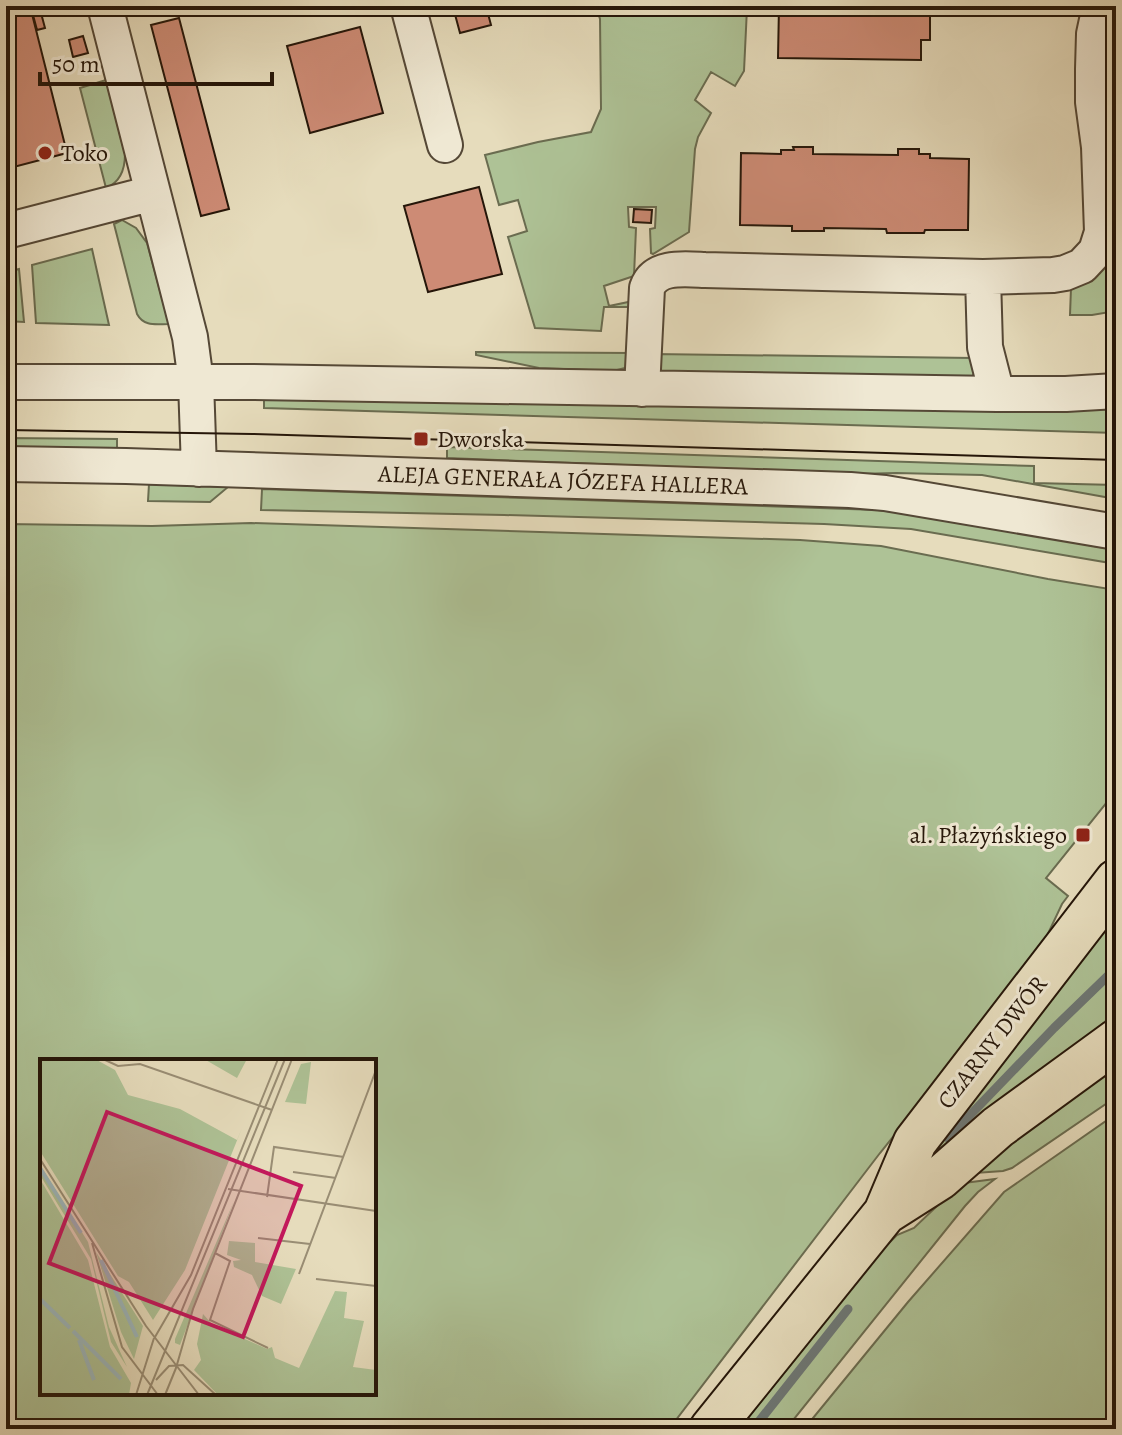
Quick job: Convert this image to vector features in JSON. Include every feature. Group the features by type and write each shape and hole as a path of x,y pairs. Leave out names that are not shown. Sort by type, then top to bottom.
{"main road":[{"name":"CZARNY DWÓR","path":"711,1429 885,1213 915,1142 1116,881"},
{"name":"CZARNY DWÓR","path":"885,1213 940,1178 998,1127 1116,1041"}],"street":[{"path":"105,6 190,337 196,382 199,469"},
{"path":"408,6 445,145"},
{"path":"642,389 649,281 655,275 672,270 983,277 1065,273 1082,266 1096,251 1102,232 1099,147 1093,102 1094,34 1100,6"},
{"path":"6,231 153,193"},
{"path":"983,277 985,347 997,394"},
{"path":"6,382 997,394 1116,391"},
{"name":"ALEJA GENERAŁA JÓZEFA HALLERA","path":"6,464 850,490 885,493 1116,532"}],"green space":[{"path":"596,6 779,6 779,9 747,8 744,71 735,86 711,72 695,100 711,113 695,149 689,232 653,254 650,229 655,228 656,207 628,207 629,227 636,228 634,276 604,286 609,306 633,301 629,307 604,307 601,331 535,328 508,237 527,231 518,200 499,205 485,155 591,132 601,109 600,19"},
{"path":"1116,6 1116,311 1070,315 1071,288 1113,151"},
{"path":"106,80 125,154 121,174 106,188 80,88"},
{"path":"122,220 136,228 147,243 169,324 147,323 137,314 114,224"},
{"path":"92,249 109,325 36,323 32,265"},
{"path":"19,269 24,322 6,321 6,272"},
{"path":"476,352 632,353 625,368 613,371 539,368 476,355"},
{"path":"653,354 973,358 979,377 655,372"},
{"path":"264,399 1014,411 1116,409 1116,433 264,408"},
{"path":"6,438 117,439 117,450 6,448"},
{"path":"447,447 1034,466 1034,483 1116,485 1116,499 982,475 855,474 447,458"},
{"path":"149,484 228,487 210,502 148,501"},
{"path":"262,489 878,510 1116,550 1116,564 911,529 824,524 261,510"},
{"path":"251,523 800,540 881,546 1116,590 1116,791 1046,878 1068,896 1045,940 669,1429 6,1429 6,524 152,526"},
{"path":"1116,911 1116,1012 930,1159 931,1150"},
{"path":"1116,1067 1116,1097 1012,1168 975,1173 969,1169 1080,1088"},
{"path":"1116,1114 1116,1429 804,1429 908,1302 1004,1192"},
{"path":"995,1179 965,1206 786,1429 739,1429 897,1235 914,1228 964,1183"}],"building":[{"path":"30,6 67,153 6,169 6,7"},
{"path":"486,6 491,25 460,33 453,7"},
{"path":"779,6 930,6 930,40 921,40 921,60 778,58"},
{"path":"41,13 45,28 37,30 33,15"},
{"path":"179,18 229,209 201,216 151,25"},
{"path":"360,27 383,113 310,133 287,46"},
{"path":"83,36 88,53 73,57 69,40"},
{"path":"793,147 813,147 813,154 898,155 898,149 919,149 919,154 930,154 930,158 969,159 968,230 887,233 886,229 824,228 824,231 792,231 792,226 740,225 741,153 781,154 781,150 794,150"},
{"path":"479,187 502,274 428,292 404,206"},
{"path":"634,209 652,210 651,223 633,222"}],"waterway":[{"path":"948,1138 1116,968"},
{"path":"753,1429 848,1309"}],"tram line":[{"path":"6,430 252,434 1116,460"}],"place":[{"name":"Toko","path":"45,153"},
{"name":"Dworska","path":"421,439"},
{"name":"al. Płażyńskiego","path":"1083,835"}]}
